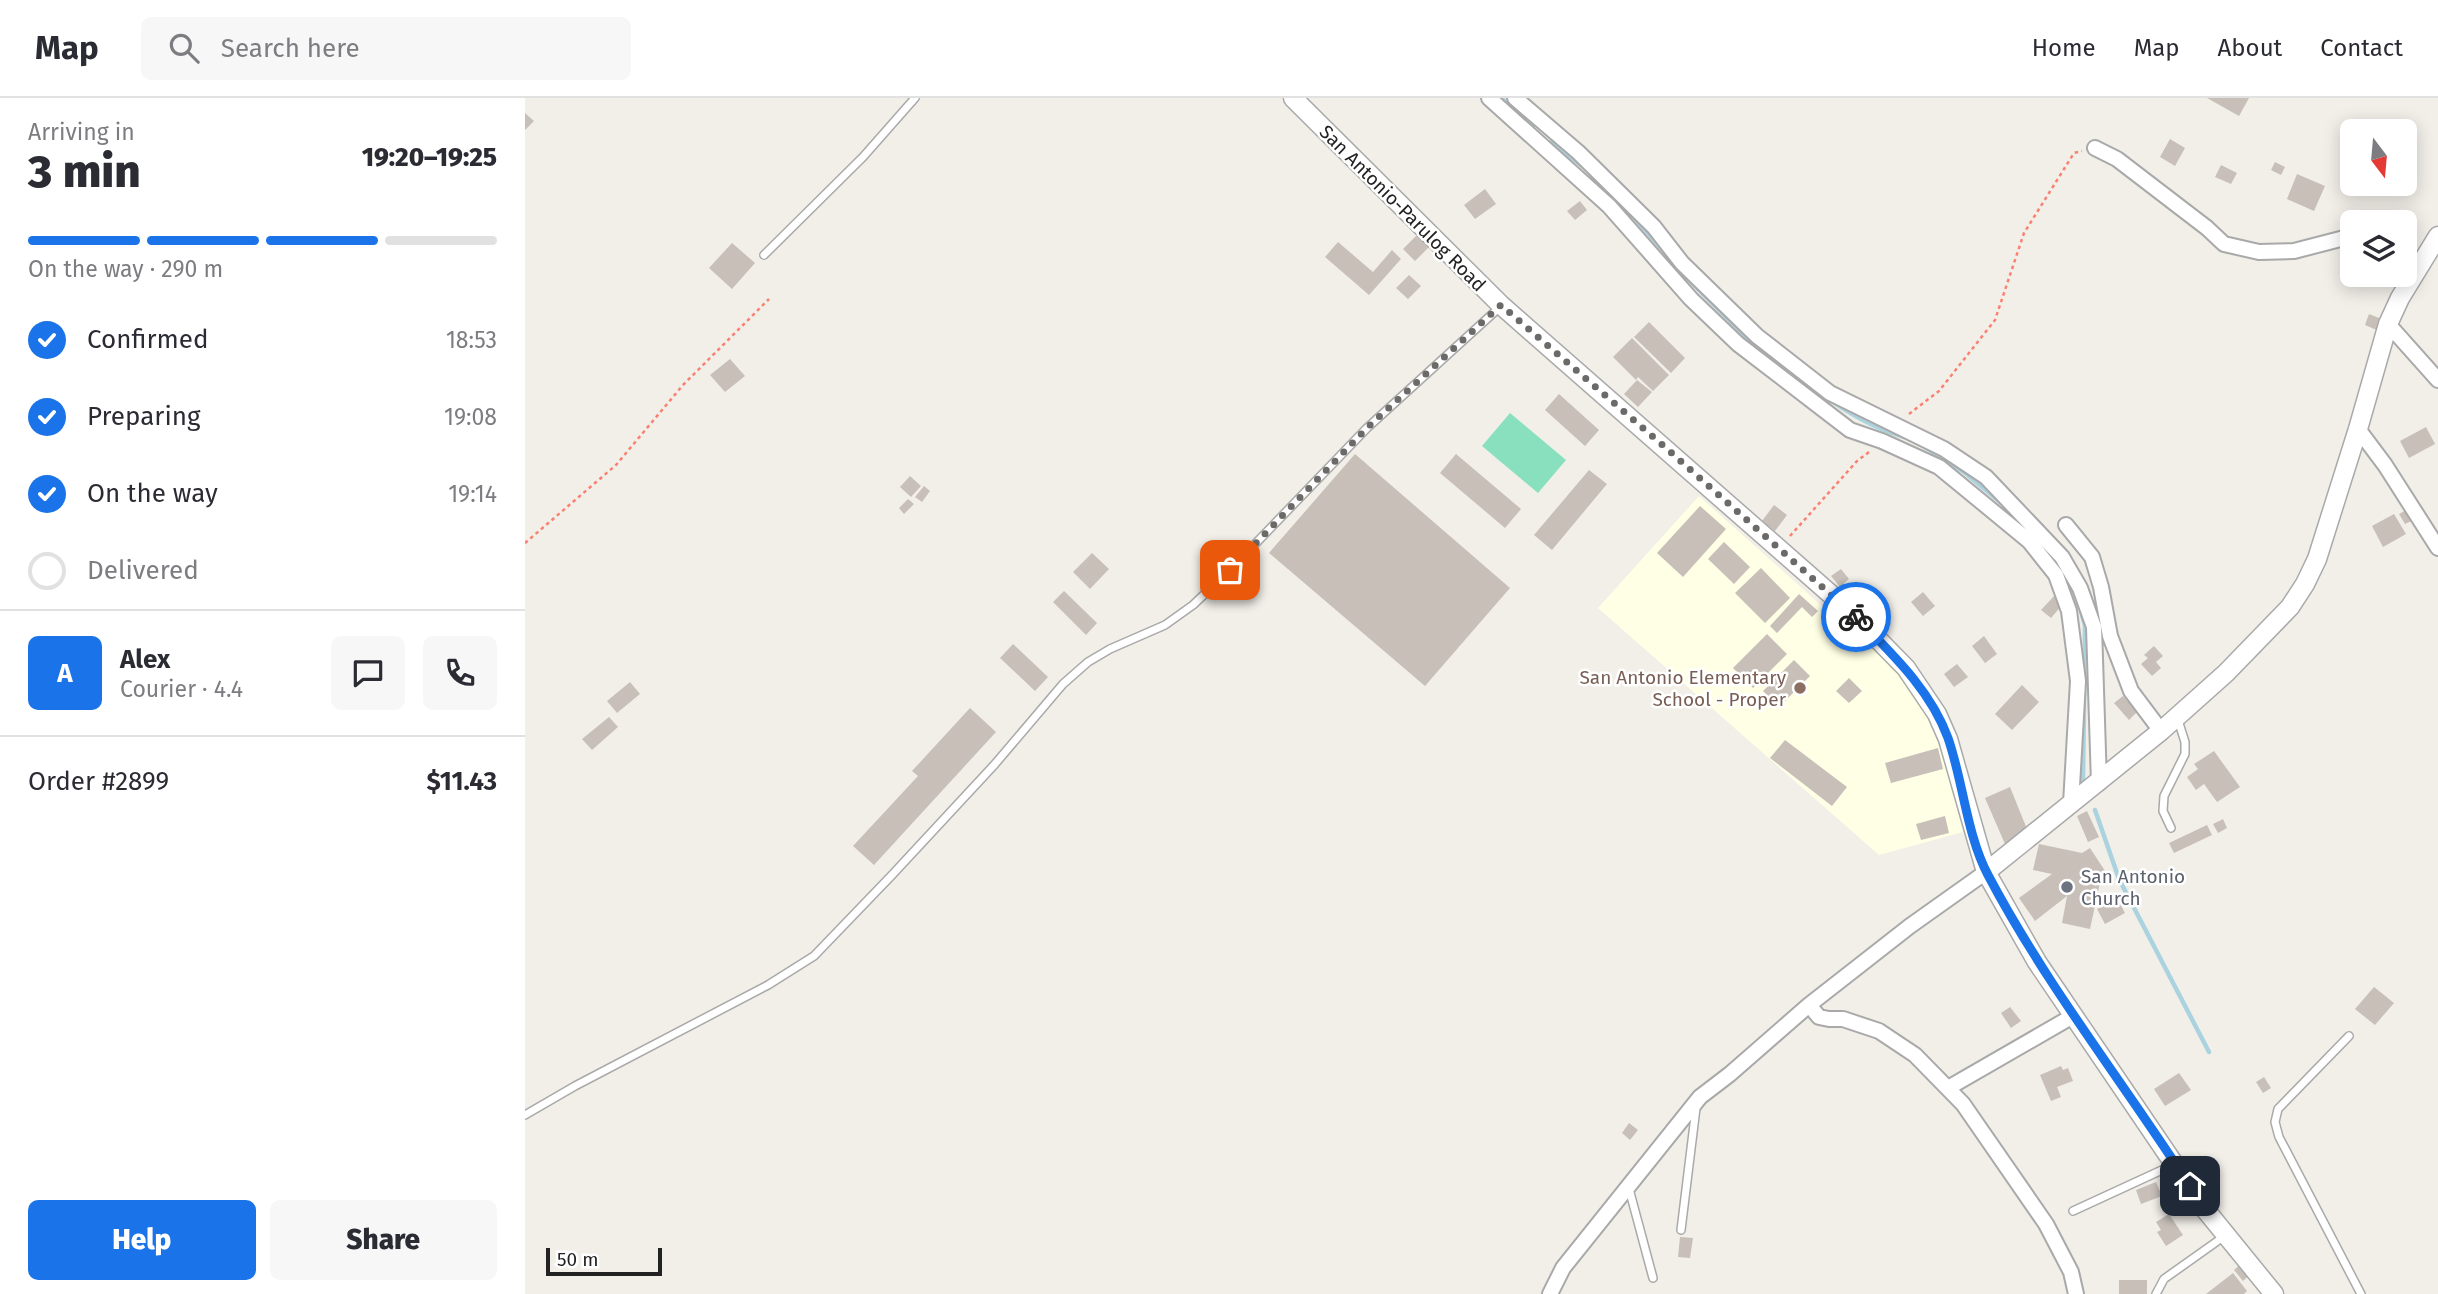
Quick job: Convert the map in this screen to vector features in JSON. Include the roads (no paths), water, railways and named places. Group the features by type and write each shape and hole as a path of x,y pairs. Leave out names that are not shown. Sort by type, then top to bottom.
{"street":[{"name":"San Antonio-Parulog Road","path":"1293,98 1501,305 1779,548 1851,613 1906,668 1937,714 1948,739 1986,872 2037,962 2204,1208 2274,1294"},
{"path":"1489,98 1609,206 1691,299 1738,344 1850,430 1882,441 1939,467 2029,541 2056,575 2069,611 2078,681 2071,804"},
{"path":"1515,98 1588,162 1654,228 1682,263 1757,336 1830,393 1944,449 1986,478 2062,557 2080,588 2094,626 2099,783"},
{"path":"2095,148 2117,159 2224,244 2259,252 2294,251 2340,239"},
{"path":"2417,258 2438,236"},
{"path":"1550,1294 1563,1268 1700,1097 1809,1005 2099,783 2226,673 2290,607 2317,559 2388,324 2402,287"},
{"path":"2388,324 2438,380"},
{"path":"2358,429 2385,465 2438,548"},
{"path":"2066,525 2092,557 2101,587 2110,636 2131,691 2161,731"},
{"path":"1809,1005 1819,1017 1843,1019 1879,1031 1916,1055 1963,1104 2046,1224 2071,1272 2076,1294"},
{"path":"1948,1088 2073,1016"}],"lane":[{"path":"764,255 863,157 915,98"},
{"path":"525,1115 768,985 814,956 920,845 1063,684 1087,662 1165,625 1193,605 1367,428 1501,305"},
{"path":"2171,828 2162,811 2164,796 2185,754 2185,742 2176,717"},
{"path":"2349,1035 2278,1109 2275,1122 2279,1137 2361,1294"},
{"path":"1681,1230 1696,1104"},
{"path":"2073,1211 2175,1163"},
{"path":"1628,1184 1653,1278"},
{"path":"2156,1294 2164,1279 2227,1235"}],"waterway":[{"path":"1501,98 1533,126"},
{"path":"1551,142 1585,168"},
{"path":"1631,214 1669,257"},
{"path":"1681,272 1755,346 1799,378"},
{"path":"1832,401 1869,423 1908,438"},
{"path":"1922,445 1964,472 2005,506"},
{"path":"2042,546 2067,578"},
{"path":"2081,611 2085,626 2083,781"},
{"path":"2095,810 2119,879 2209,1052"}],"place":[{"name":"San Antonio Elementary School - Proper","path":"1800,688"},
{"name":"San Antonio Church","path":"2067,887"}]}
